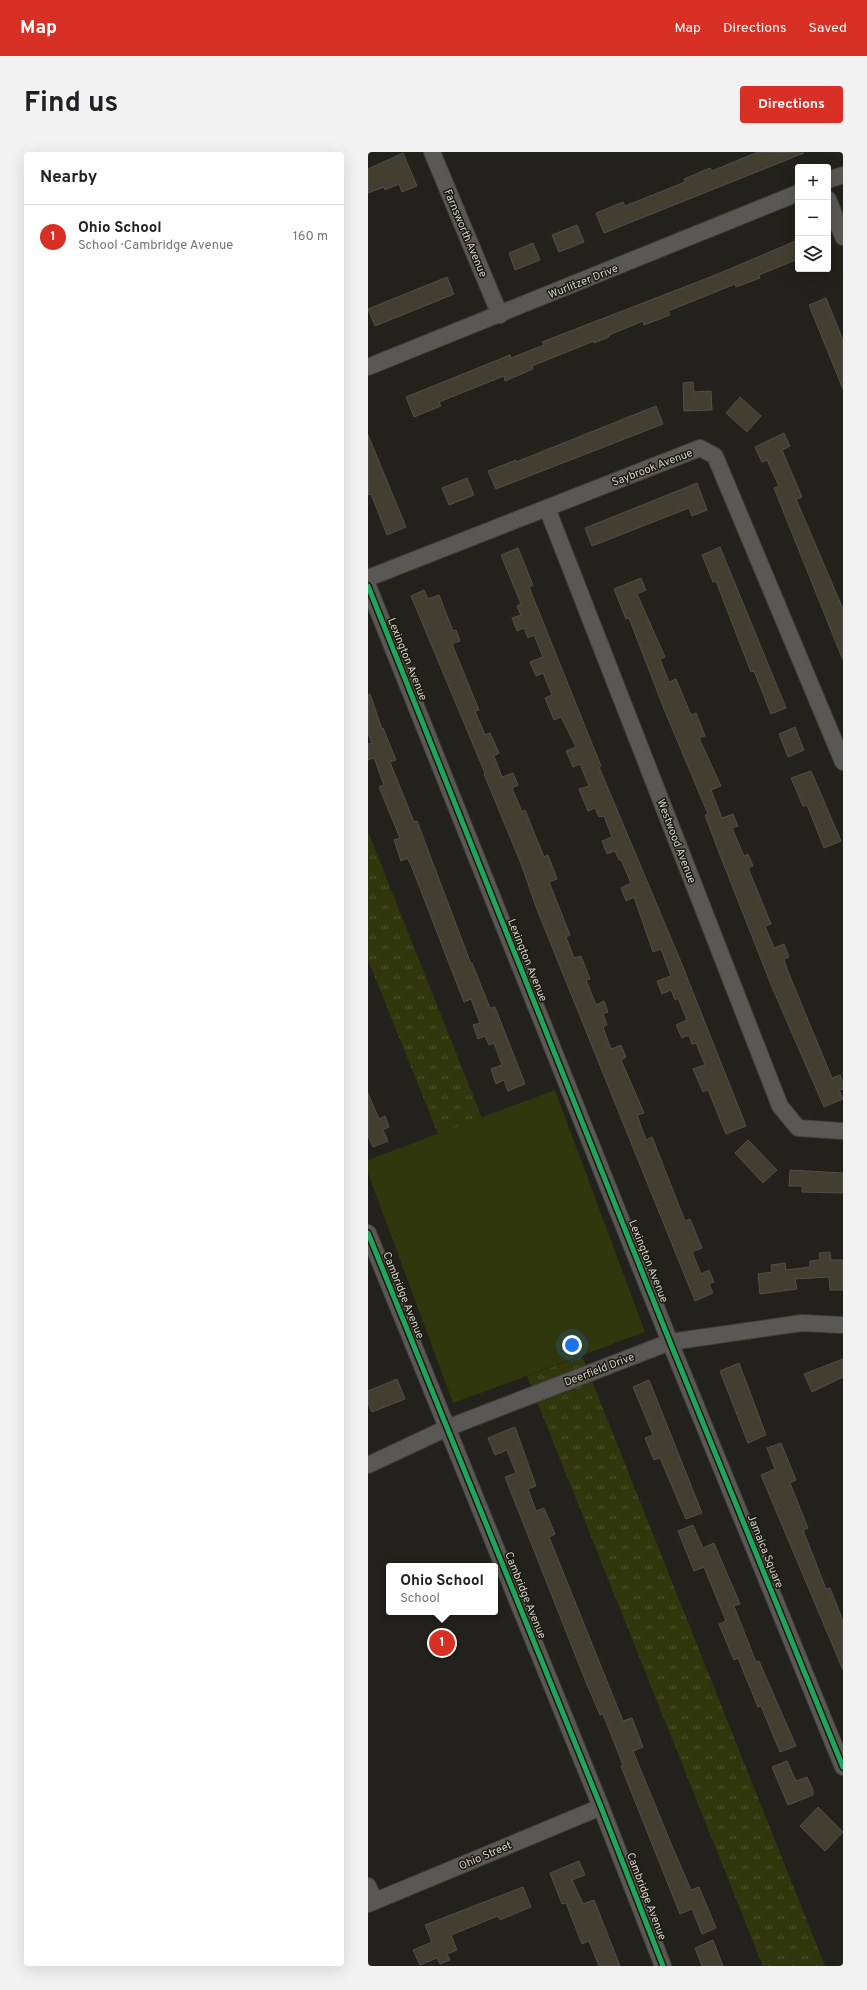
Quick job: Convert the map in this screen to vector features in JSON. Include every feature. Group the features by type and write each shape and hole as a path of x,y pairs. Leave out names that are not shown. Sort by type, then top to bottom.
{"street":[{"name":"Farnsworth Avenue","path":"432,152 500,315"},
{"path":"831,179 843,175"},
{"name":"Wurlitzer Drive","path":"368,368 795,194"},
{"path":"828,200 843,237"},
{"name":"Saybrook Avenue","path":"368,578 700,448 715,456 843,762"},
{"name":"Westwood Avenue","path":"547,508 780,1106 798,1128 843,1131"},
{"name":"Lexington Avenue","path":"368,586 670,1342"},
{"name":"Cambridge Avenue","path":"368,1233 602,1807 663,1966"},
{"name":"Deerfield Drive","path":"368,1465 447,1428 670,1342 802,1323 843,1324"},
{"name":"Jamaica Square","path":"670,1342 843,1767"},
{"name":"Ohio Street","path":"371,1902 602,1807"},
{"path":"368,1886 371,1902"}],"green space":[{"path":"368,832 482,1118 438,1134 368,960"},
{"path":"555,1090 645,1332 453,1403 368,1173 368,1160"},
{"path":"582,1356 825,1966 763,1966 527,1376"}],"building":[{"path":"758,152 804,153 604,233 596,213 623,202 625,206 685,182 684,179 710,168 712,171"},
{"path":"403,153 417,186 402,192 399,184 385,190 384,187 368,193 368,169"},
{"path":"577,225 584,242 559,252 552,235"},
{"path":"795,241 795,260 759,275 760,278 736,287 735,284 668,311 670,315 644,325 643,321 609,335 609,337 594,343 594,341 532,366 533,369 505,381 504,376 439,402 441,406 414,417 406,397 510,355 511,358 544,345 542,342 713,276"},
{"path":"533,243 540,260 515,270 509,253"},
{"path":"447,277 454,294 375,326 368,309"},
{"path":"826,298 843,340 843,389 809,305"},
{"path":"693,382 694,392 711,391 712,410 684,411 683,383"},
{"path":"740,397 761,416 747,432 726,413"},
{"path":"656,406 663,424 496,489 488,471 516,460 516,462"},
{"path":"784,433 790,446 782,450 802,497 796,499 843,609 843,660 774,488 779,486 767,460 762,462 755,447"},
{"path":"368,435 406,527 387,535 371,494 368,495"},
{"path":"467,478 474,495 449,505 442,488"},
{"path":"697,483 707,510 692,516 689,508 592,546 585,528"},
{"path":"720,547 786,708 771,714 754,671 751,672 716,581 713,582 702,555"},
{"path":"518,548 533,585 529,587 601,766 599,767 681,962 746,1126 726,1134 708,1090 703,1092 693,1069 705,1065 696,1043 692,1044 689,1035 682,1038 676,1025 687,1020 678,998 675,1000 671,990 662,994 657,981 671,976 661,949 653,952 634,897 626,901 621,888 631,883 621,860 619,860 615,851 607,854 602,841 612,837 604,816 599,817 595,808 588,811 579,789 589,786 580,764 573,767 566,751 576,747 561,717 554,720 545,698 552,695 543,673 536,676 530,662 543,657 534,635 528,638 524,628 517,631 512,618 521,615 517,606 521,604 501,555"},
{"path":"641,578 646,590 637,594 665,657 660,659 669,682 676,679 691,715 696,713 705,736 699,738 721,786 711,790 722,818 733,814 738,826 732,828 744,856 748,854 753,866 748,868 771,924 765,926 774,948 784,944 789,957 784,959 787,969 832,1078 840,1075 843,1083 843,1089 839,1090 843,1099 824,1107 772,987 705,815 708,814 664,709 629,618 626,619 614,589"},
{"path":"424,590 428,599 439,595 453,631 456,630 460,641 452,644 479,710 475,711 485,735 490,733 499,753 494,756 502,777 513,773 518,785 512,788 522,812 525,810 544,857 548,855 557,879 549,882 570,935 566,937 574,958 581,956 590,979 586,980 596,1005 604,1001 608,1012 603,1014 607,1025 603,1027 611,1049 621,1045 626,1057 621,1060 644,1113 637,1115 646,1140 652,1137 685,1221 690,1219 702,1248 692,1252 701,1274 709,1270 714,1282 709,1284 713,1293 695,1301 536,907 522,866 484,774 485,773 411,596"},
{"path":"370,694 382,729 383,728 396,760 390,762 414,822 417,821 471,964 472,963 490,1008 495,1007 525,1084 508,1091 504,1080 496,1084 491,1069 502,1065 494,1043 489,1045 485,1036 478,1039 473,1025 480,1023 471,999 464,1002 411,865 407,858 401,861 394,840 400,838 379,787 384,785 374,758 368,760 368,744 372,743 368,733 368,695"},
{"path":"795,727 804,750 788,757 779,734"},
{"path":"811,771 841,841 824,848 807,805 803,806 791,778"},
{"path":"368,1093 379,1119 385,1116 389,1127 383,1130 388,1141 373,1147 368,1136"},
{"path":"748,1140 777,1170 763,1183 735,1153"},
{"path":"790,1170 843,1173 843,1193 802,1192 802,1186 789,1186"},
{"path":"830,1252 831,1260 843,1260 843,1290 830,1290 829,1277 795,1279 797,1289 760,1294 758,1274 772,1272 771,1265 785,1263 786,1270 810,1267 810,1261 820,1260 819,1253"},
{"path":"843,1359 843,1377 812,1392 804,1374"},
{"path":"739,1363 766,1435 748,1443 720,1371"},
{"path":"397,1379 405,1399 372,1412 368,1403 368,1391"},
{"path":"649,1380 702,1513 686,1519 660,1458 654,1460 645,1438 653,1435 633,1387"},
{"path":"515,1427 536,1486 528,1489 536,1511 544,1508 555,1534 549,1537 623,1721 632,1718 643,1747 633,1751 691,1890 699,1887 716,1928 702,1934 692,1909 680,1914 621,1766 623,1765 603,1714 600,1715 586,1682 505,1477 516,1473 507,1450 495,1455 488,1438"},
{"path":"781,1443 796,1480 790,1483 808,1528 803,1530 826,1589 830,1588 843,1621 843,1670 761,1475 775,1469 767,1448"},
{"path":"693,1525 703,1548 714,1543 740,1604 734,1606 756,1662 759,1661 796,1746 780,1752 761,1706 758,1707 738,1658 734,1660 719,1624 726,1621 704,1567 694,1571 678,1531"},
{"path":"787,1761 796,1781 807,1777 813,1790 813,1795 788,1805 772,1767"},
{"path":"818,1807 843,1832 825,1851 800,1826"},
{"path":"579,1861 585,1875 572,1880 583,1904 594,1900 620,1966 599,1966 589,1941 582,1944 566,1903 562,1904 550,1873"},
{"path":"523,1887 531,1907 500,1920 498,1916 451,1935 457,1950 447,1954 450,1960 440,1964 437,1958 420,1965 413,1950 432,1942 425,1925"},
{"path":"713,1940 723,1966 702,1966 695,1948"}],"cycle path":[{"path":"368,586 670,1342 843,1767"},
{"path":"368,1233 601,1807 663,1966"}],"place":[{"name":"Ohio School","path":"442,1643"}]}
